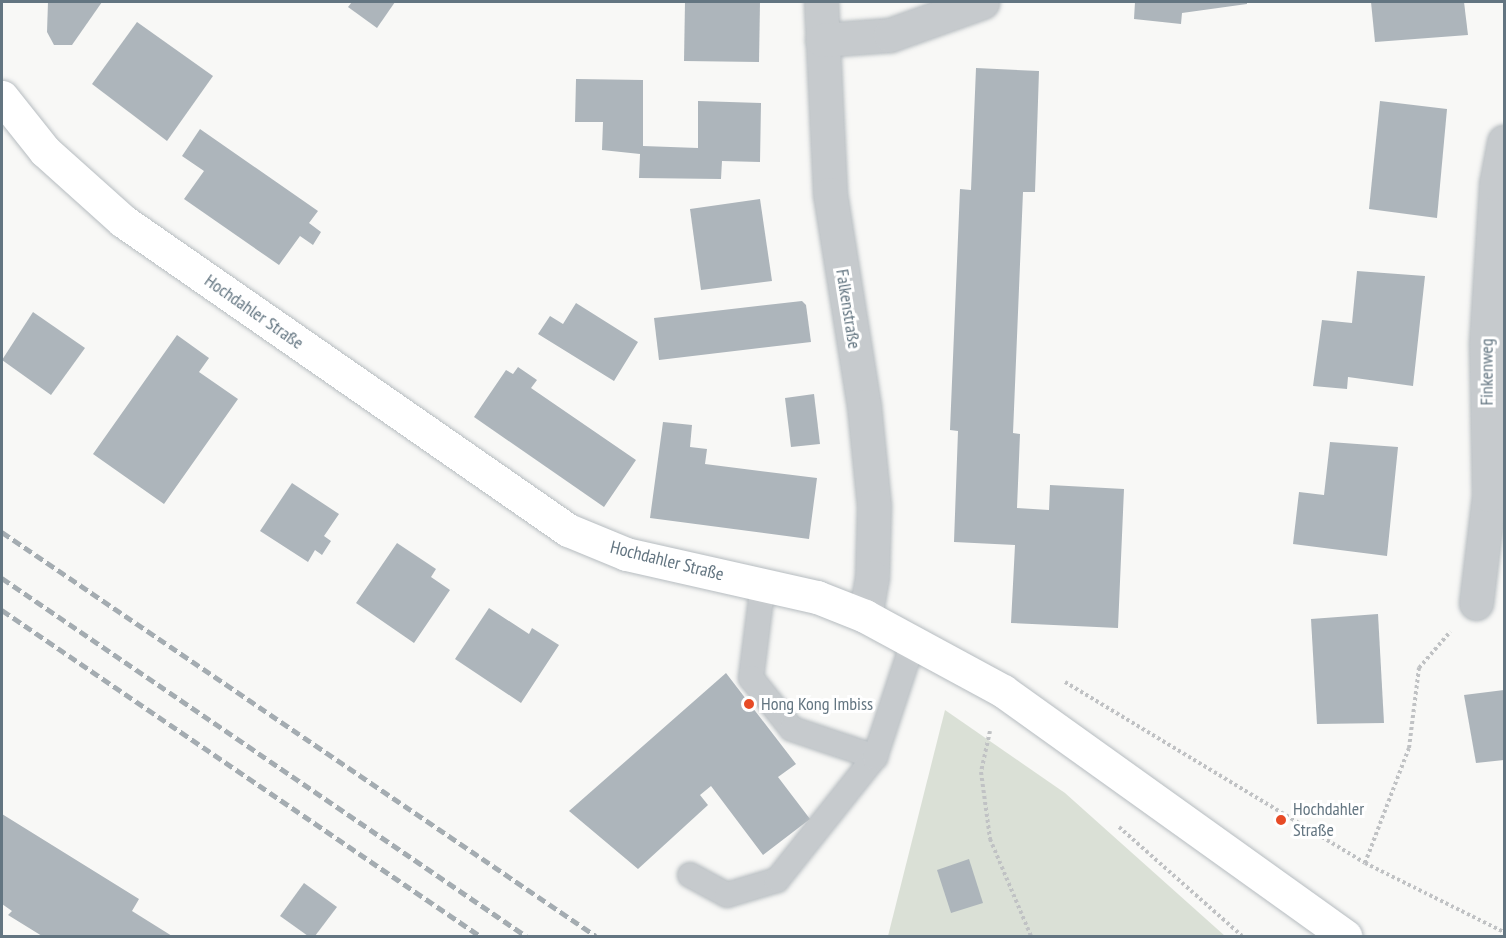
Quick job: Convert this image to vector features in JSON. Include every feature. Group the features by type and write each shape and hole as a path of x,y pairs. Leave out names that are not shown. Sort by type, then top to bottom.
{"main road":[{"name":"Hochdahler Straße","path":"2,97 45,151 123,221 568,530 626,554 817,597 865,616 1003,691 1345,936"}],"street":[{"name":"Falkenstraße","path":"821,2 830,194 864,406 874,506 872,577 865,616"},
{"path":"822,40 890,35 982,2"},
{"name":"Finkenweg","path":"1476,603 1489,495 1486,344 1496,184 1504,142"}],"lane":[{"path":"763,583 751,678 792,729 874,757"},
{"path":"690,875 728,895 777,880 874,757 913,642"}],"path":[{"path":"1365,863 1409,748 1419,668 1476,603"},
{"path":"1062,680 1365,863 1504,932"},
{"path":"1003,691 981,772 990,839 1031,936"}],"shaded area":[{"path":"945,710 1065,793 1225,936 888,936"}],"building":[{"path":"48,2 102,2 72,45 54,45 47,32"},
{"path":"352,2 395,2 377,28 348,7"},
{"path":"685,2 760,2 759,62 684,61"},
{"path":"1135,2 1247,2 1247,4 1182,13 1181,24 1134,19"},
{"path":"1371,2 1464,2 1468,35 1375,42"},
{"path":"137,22 213,76 167,141 92,84"},
{"path":"976,68 1039,71 1035,192 1023,192 1013,433 1020,434 1017,508 1049,510 1050,485 1124,489 1118,628 1011,623 1015,545 954,542 958,431 950,430 960,189 971,190"},
{"path":"576,79 643,80 643,146 698,148 698,101 761,103 760,162 722,161 721,179 639,178 640,154 602,150 603,122 575,122"},
{"path":"1380,101 1447,109 1437,218 1369,209"},
{"path":"200,129 318,211 309,223 321,232 313,245 300,236 279,265 184,199 204,171 182,156"},
{"path":"760,199 772,281 701,290 690,209"},
{"path":"1357,271 1425,276 1413,386 1348,377 1347,389 1313,386 1322,320 1352,323"},
{"path":"802,301 806,305 811,342 659,360 654,318"},
{"path":"576,303 638,342 614,381 538,334 550,316 563,324"},
{"path":"33,312 85,348 51,395 2,360"},
{"path":"177,335 209,358 199,372 238,399 164,504 93,454"},
{"path":"518,367 537,380 531,388 636,460 604,507 474,417 506,370 513,374"},
{"path":"814,394 820,444 791,447 785,398"},
{"path":"663,422 692,425 690,447 707,449 705,464 817,478 809,539 650,518"},
{"path":"1330,442 1398,447 1387,556 1293,544 1299,492 1324,495"},
{"path":"292,483 339,514 324,536 331,541 322,555 315,550 308,562 260,531"},
{"path":"397,543 436,569 431,577 450,590 414,643 356,603"},
{"path":"489,608 529,634 532,628 559,645 521,703 455,659"},
{"path":"1378,614 1384,723 1317,724 1311,619"},
{"path":"726,673 796,764 778,777 810,819 763,855 711,786 700,795 708,805 638,869 569,811"},
{"path":"1504,690 1504,760 1476,763 1464,695"},
{"path":"2,814 139,899 132,911 172,936 42,936 8,915 12,911 2,904"},
{"path":"969,859 983,903 951,913 937,870"},
{"path":"304,883 337,907 315,936 308,936 280,916"}],"railway":[{"path":"2,532 596,936"},
{"path":"2,578 526,936"},
{"path":"2,610 480,936"}],"place":[{"name":"Hong Kong Imbiss","path":"749,704"},
{"name":"Hochdahler Straße","path":"1281,820"}]}
